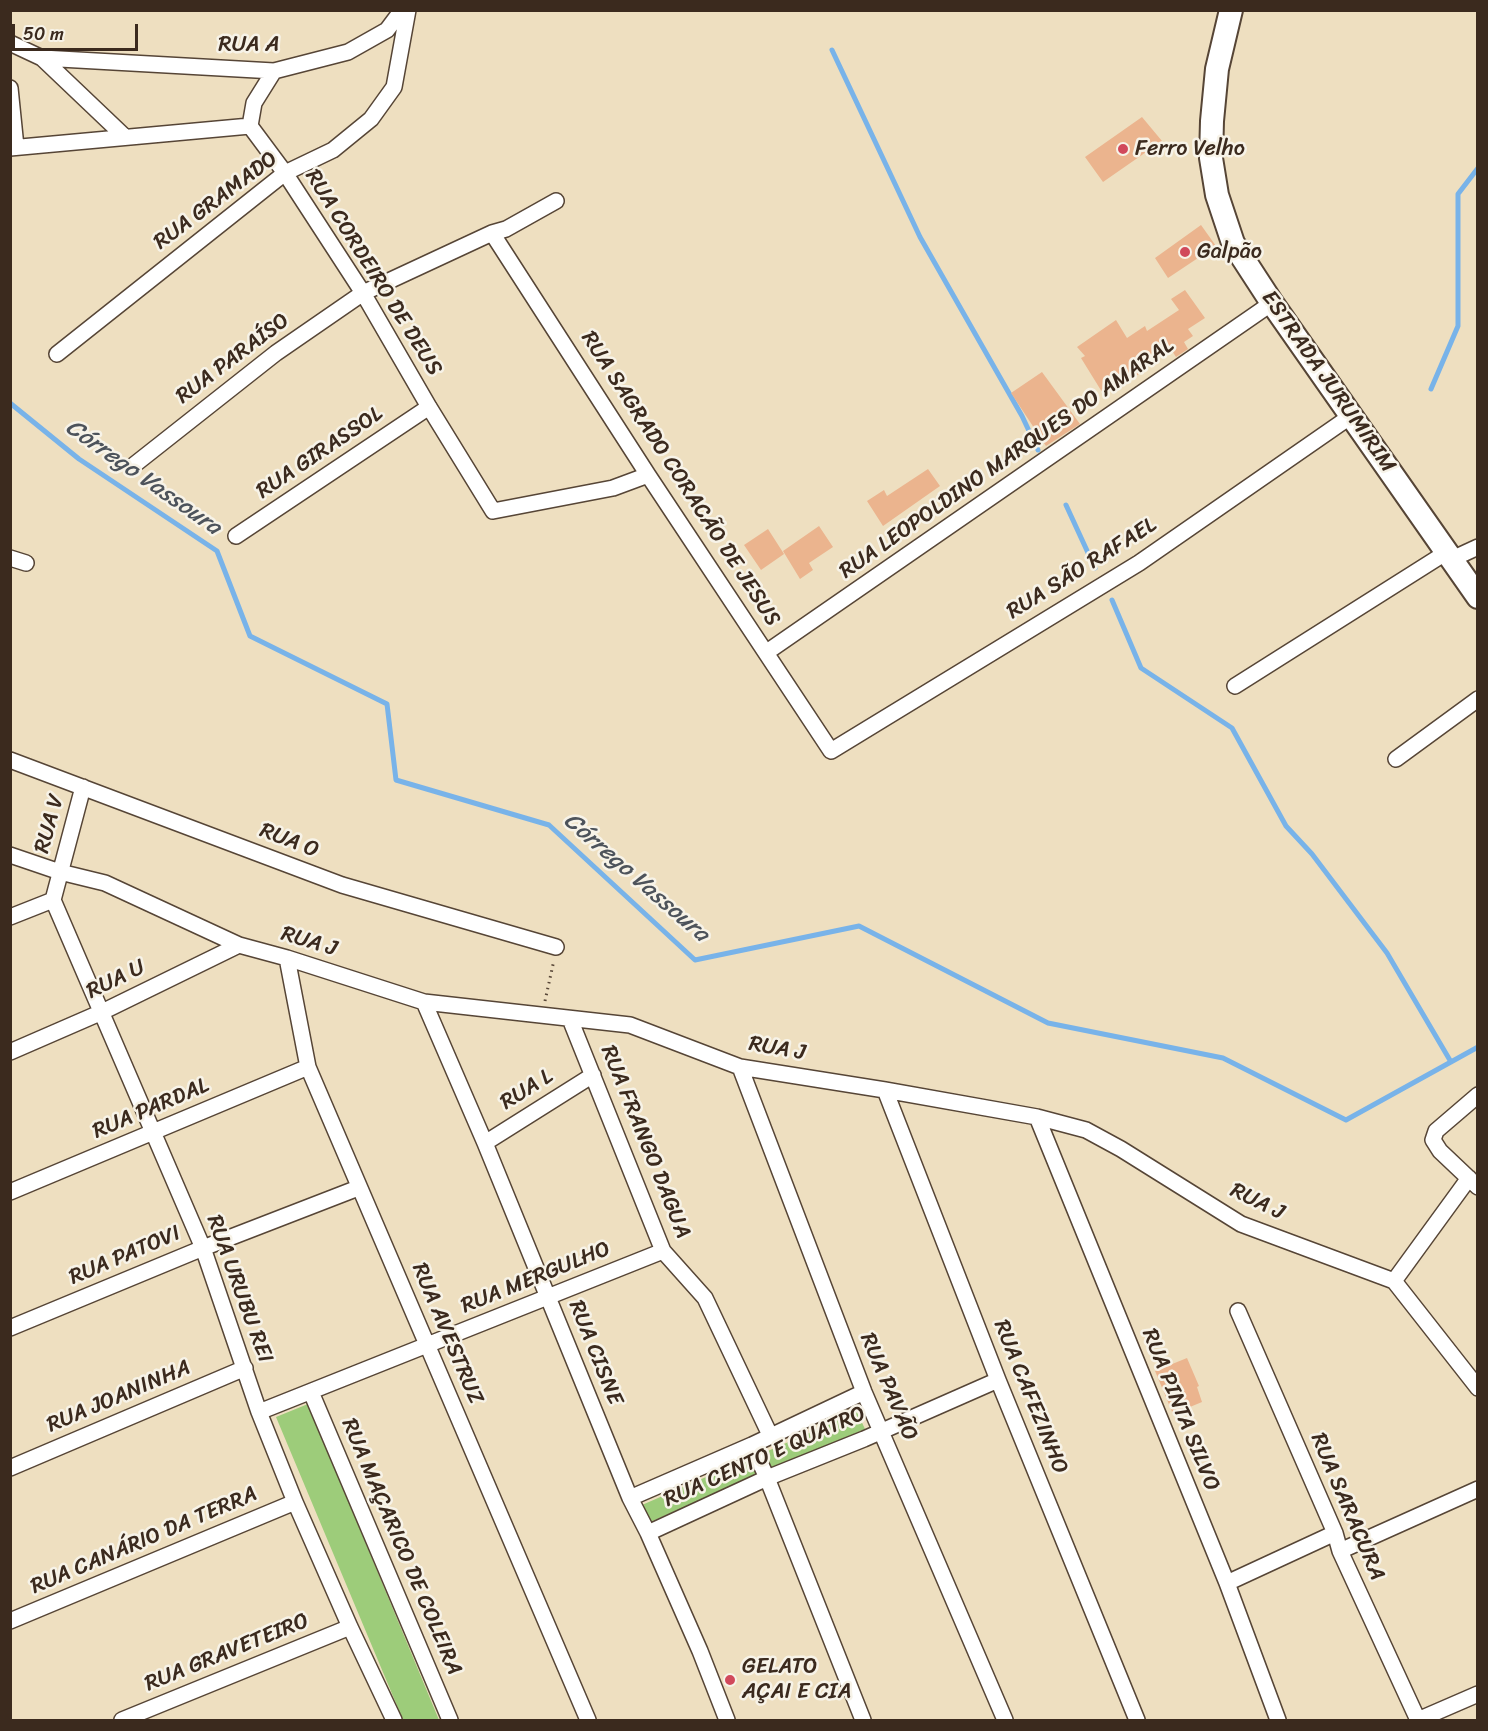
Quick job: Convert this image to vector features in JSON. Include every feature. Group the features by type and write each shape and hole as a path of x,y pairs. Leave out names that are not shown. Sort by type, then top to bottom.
{"main road":[{"name":"ESTRADA JURUMIRIM","path":"1227,16 1217,69 1211,158 1217,195 1233,243 1272,303 1478,597"}],"street":[{"name":"RUA A","path":"10,43 42,58 274,71 348,52 387,30 402,10"},
{"name":"RUA GRAMADO","path":"57,354 285,173 333,150 371,119 394,87 408,10"},
{"path":"42,58 125,137"},
{"path":"10,88 13,147 250,126 254,103 274,71"},
{"name":"RUA CORDEIRO DE DEUS","path":"250,126 285,173 363,293 493,511 614,488 648,475"},
{"name":"RUA PARAÍSO","path":"134,465 276,353 363,293 492,233 506,229 556,201"},
{"name":"RUA SAGRADO CORACÃO DE JESUS","path":"492,233 648,475 831,751"},
{"name":"RUA LEOPOLDINO MARQUES DO AMARAL","path":"767,652 1272,303"},
{"name":"RUA GIRASSOL","path":"236,536 429,407"},
{"name":"RUA SÃO RAFAEL","path":"831,751 1138,563 1351,416"},
{"path":"1235,686 1449,556 1478,546"},
{"path":"10,558 26,563"},
{"path":"1396,759 1478,699"},
{"name":"RUA O","path":"10,760 342,885 556,947"},
{"name":"RUA V","path":"60,872 83,787"},
{"name":"RUA J","path":"10,855 60,872 105,883 239,945 424,1002 630,1025 740,1067 1037,1117 1086,1130 1122,1149 1241,1224 1394,1281"},
{"path":"10,917 53,900 60,872"},
{"name":"RUA URUBU REI","path":"53,900 203,1248 259,1412 296,1502 350,1627 394,1720"},
{"name":"RUA U","path":"10,1052 102,1012 239,945"},
{"name":"RUA AVESTRUZ","path":"287,958 308,1067 588,1720"},
{"name":"RUA CISNE","path":"424,1002 485,1143 630,1498 648,1533 700,1651 727,1720"},
{"name":"RUA FRANGO DAGUA","path":"570,1019 663,1251 705,1298 770,1435"},
{"name":"RUA PARDAL","path":"10,1192 308,1067"},
{"name":"RUA PAVÃO","path":"740,1067 864,1392 1005,1720"},
{"name":"RUA L","path":"485,1143 593,1074"},
{"name":"RUA CAFEZINHO","path":"885,1090 998,1380 1137,1720"},
{"path":"1478,1095 1436,1131 1433,1140 1440,1151 1473,1183 1394,1281 1478,1388"},
{"name":"RUA PINTA SILVO","path":"1037,1117 1227,1583 1278,1720"},
{"name":"RUA PATOVI","path":"10,1328 203,1248 358,1188"},
{"name":"RUA MERGULHO","path":"259,1412 663,1251"},
{"name":"RUA SARACURA","path":"1238,1311 1335,1533 1340,1551 1418,1720"},
{"name":"RUA JOANINHA","path":"10,1468 245,1368"},
{"name":"RUA CENTO E QUATRO","path":"648,1533 767,1478 998,1380"},
{"name":"RUA MAÇARICO DE COLEIRA","path":"311,1392 450,1720"},
{"name":"RUA CENTO E QUATRO","path":"630,1498 752,1445 864,1392"},
{"path":"752,1445 863,1720"},
{"path":"1340,1551 1478,1490"},
{"name":"RUA CANÁRIO DA TERRA","path":"10,1621 296,1502"},
{"path":"1227,1583 1335,1533"},
{"name":"RUA GRAVETEIRO","path":"122,1720 350,1627"},
{"path":"1418,1720 1478,1694"}],"path":[{"path":"542,1016 556,947"}],"green space":[{"path":"308,1404 439,1720 403,1720 276,1417"},
{"path":"857,1412 865,1429 769,1472 761,1454"},
{"path":"754,1456 761,1474 650,1522 642,1505"}],"building":[{"name":"Ferro Velho","path":"1142,117 1162,141 1103,182 1085,157"},
{"name":"Galpão","path":"1201,225 1216,246 1168,278 1155,258"},
{"path":"1185,290 1205,318 1188,329 1193,336 1184,342 1188,349 1176,357 1167,343 1139,362 1145,370 1130,380 1127,375 1102,392 1081,358 1085,356 1077,347 1116,320 1127,338 1145,326 1147,331 1179,310 1171,299"},
{"path":"1042,372 1080,424 1046,446 1011,393"},
{"path":"928,469 940,486 883,526 867,501 884,490 887,496"},
{"path":"819,526 833,547 809,563 813,570 800,579 783,551"},
{"path":"768,529 784,554 761,570 744,545"},
{"path":"1187,1358 1199,1386 1197,1387 1202,1402 1173,1414 1155,1371"}],"waterway":[{"path":"832,50 920,237 1022,416 1038,450"},
{"path":"1431,389 1458,326 1458,194 1478,168"},
{"name":"Córrego Vassoura","path":"10,403 79,459 217,551 250,636 387,704 396,780 549,825 695,960 859,926 1048,1023 1223,1058 1346,1120 1478,1047"},
{"path":"1066,505 1095,568"},
{"path":"1112,600 1141,668 1232,728 1286,826 1312,854 1387,953 1451,1062"}],"place":[{"name":"Ferro Velho","path":"1123,149"},
{"name":"Galpão","path":"1185,252"},
{"name":"GELATO AÇAI E CIA","path":"730,1680"}]}
